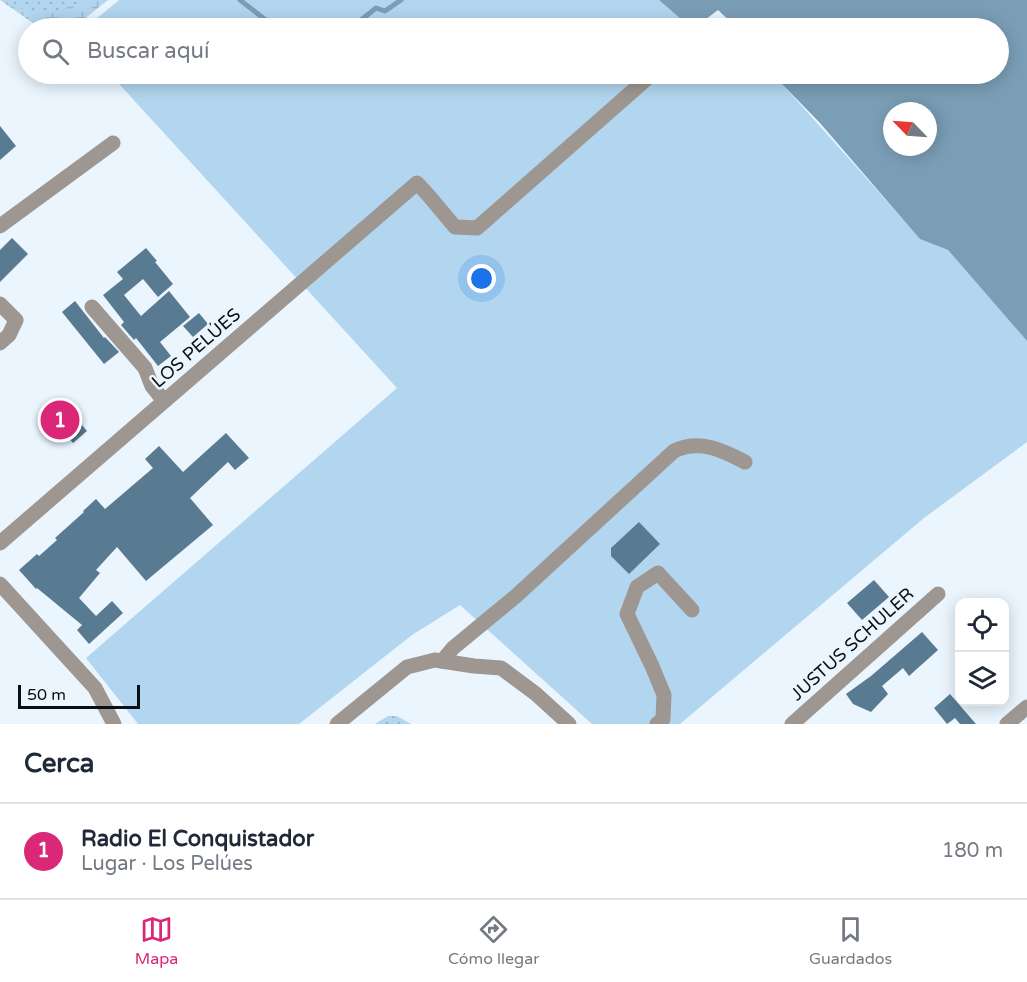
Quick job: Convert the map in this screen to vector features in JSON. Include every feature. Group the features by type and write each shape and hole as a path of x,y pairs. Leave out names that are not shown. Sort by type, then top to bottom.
{"street":[{"name":"LOS PELÚES","path":"0,543 417,183 455,228 477,228 641,84"},
{"path":"0,226 113,144"},
{"path":"0,304 16,320 9,335 0,343"},
{"path":"92,307 145,368 152,387 164,401"},
{"path":"442,661 453,648 516,596 674,451 688,446 705,446 723,450 745,462"},
{"path":"657,724 663,719 664,695 627,614 637,587 658,573 692,610"},
{"path":"0,584 95,688 114,724"},
{"name":"JUSTUS SCHULER","path":"792,724 938,594"},
{"path":"337,724 407,667 435,660 501,668 536,694 569,724"},
{"path":"1007,724 1027,707"}],"green space":[{"path":"0,0 108,0 86,18 26,18"},
{"path":"2,0 86,0 50,14 31,13"},
{"path":"119,0 659,0 680,18 97,18"},
{"path":"119,84 782,84 920,238 948,250 1027,341 1027,442 924,518 680,724 592,724 460,605 412,635 299,724 138,724 86,658 397,388"},
{"path":"388,716 397,716 411,724 375,724"}],"shaded area":[{"path":"659,0 1027,0 1027,341 948,250 920,239 820,123 782,84 1009,84 1009,18 726,18 718,10 707,18 680,18"}],"building":[{"path":"0,126 16,146 0,160"},
{"path":"12,238 28,254 0,282 0,250"},
{"path":"146,248 173,284 158,297 143,279 124,295 141,316 169,291 190,317 160,342 171,356 158,366 136,338 134,340 121,325 124,322 103,295 123,279 117,272"},
{"path":"75,301 104,338 119,352 104,364 62,312"},
{"path":"199,313 208,324 193,337 183,326"},
{"path":"60,399 87,431 73,443 56,423 50,428 40,416"},
{"path":"226,433 249,458 235,470 228,462 190,498 213,525 146,581 117,547 96,570 100,573 79,598 96,616 112,601 123,613 89,644 77,630 82,625 36,589 19,570 57,540 55,538 96,499 105,509 153,468 145,459 159,446 183,472"},
{"path":"639,522 660,544 629,574 611,556 611,548"},
{"path":"874,580 889,597 862,620 847,603"},
{"path":"922,632 938,650 909,676 903,668 882,686 888,694 871,712 853,704 846,694 871,676"},
{"path":"950,694 955,700 955,706 960,706 976,724 960,724 955,718 947,724 934,708"}],"waterway":[{"path":"240,0 263,18"},
{"path":"364,18 376,8 385,11 401,0"}],"place":[{"name":"Radio El Conquistador","path":"60,420"}]}
